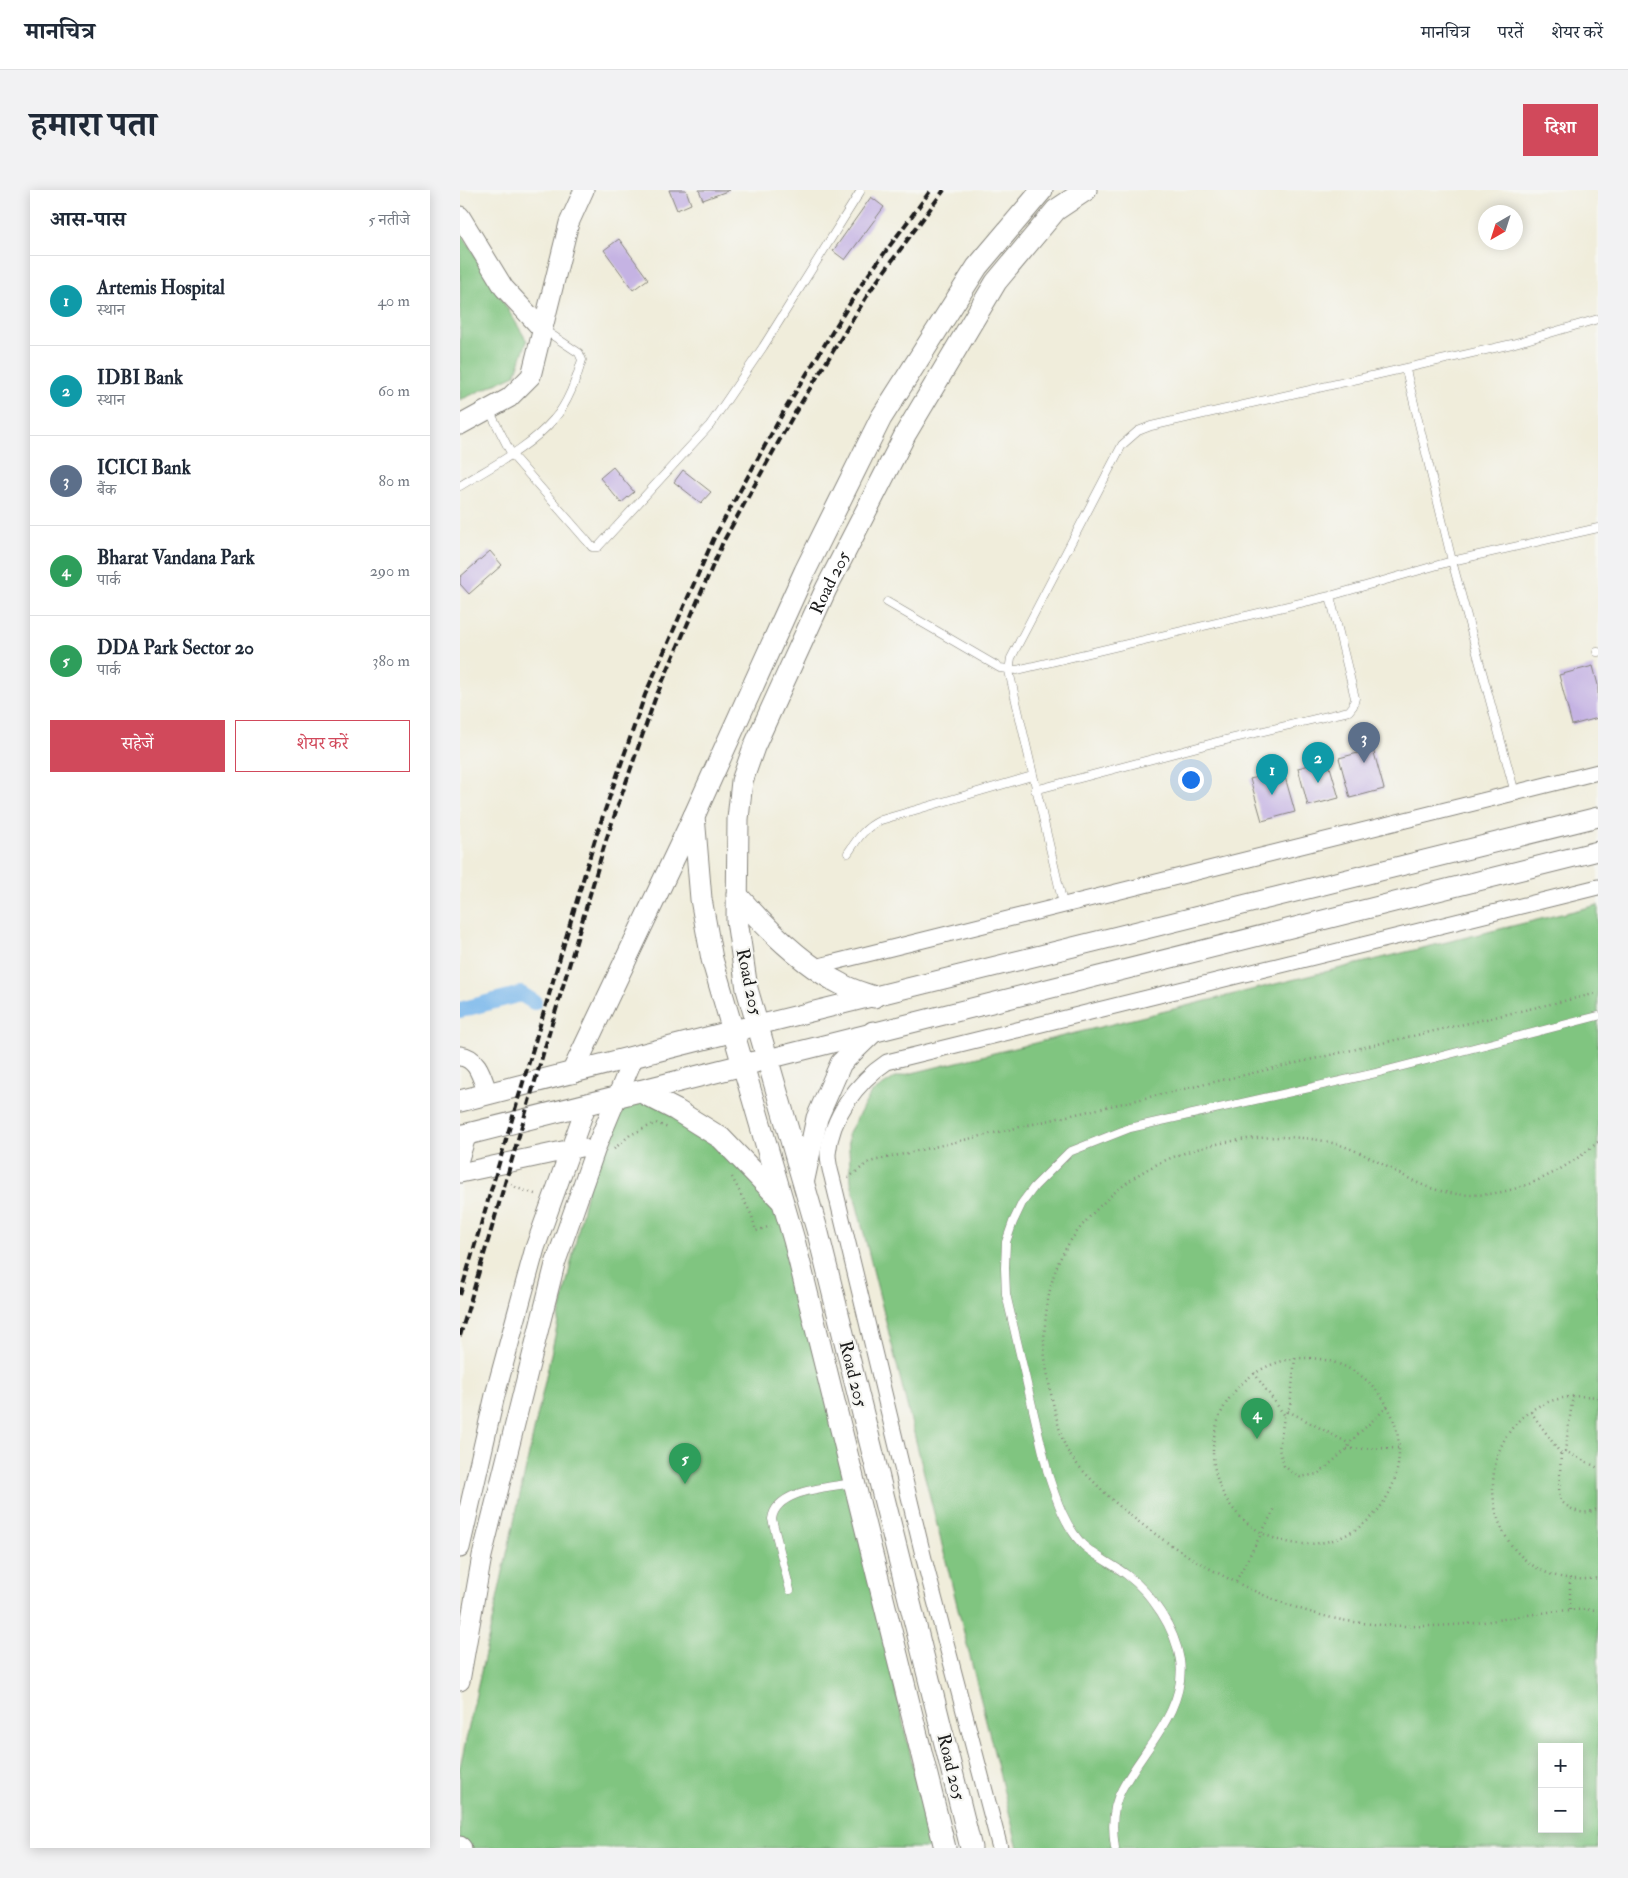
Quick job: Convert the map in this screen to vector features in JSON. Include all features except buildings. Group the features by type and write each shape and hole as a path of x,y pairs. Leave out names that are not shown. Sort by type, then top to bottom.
{"main road":[{"name":"Road 205","path":"945,1848 786,1211 712,959 701,899 694,816 805,571 881,418 977,267 1042,190"},
{"name":"Road 205","path":"971,1848 818,1233 747,988 736,920 738,819 742,781 754,747 826,589 906,433 996,282 1056,210 1086,190"},
{"path":"572,1073 694,816"},
{"path":"737,895 762,923 815,967 841,984 874,996"},
{"path":"460,1101 758,1026"},
{"path":"803,1182 817,1118 841,1063 874,1032"},
{"path":"465,1135 768,1059"},
{"path":"629,1093 676,1110 722,1138 786,1211"}],"street":[{"path":"460,425 509,398 530,376 569,223 584,190"},
{"path":"460,216 504,288 541,328"},
{"path":"815,967 1063,904 1143,887 1598,772"},
{"path":"758,1026 1598,817"},
{"path":"768,1059 1598,851"},
{"path":"1000,1848 924,1559 836,1197 828,1155 832,1134 851,1095 868,1074 887,1062 1598,887"},
{"path":"460,1056 471,1059 477,1066 488,1094"},
{"path":"460,1681 482,1556 556,1264 629,1093 634,1056"},
{"path":"460,1548 495,1395 535,1248 586,1106"},
{"path":"460,1162 465,1135"},
{"path":"460,1173 571,1148 605,1148"}],"lane":[{"path":"489,410 512,455 592,547 598,547 710,425 763,347 860,192"},
{"path":"1063,904 1035,790 1009,671 1011,658 1122,445 1138,431 1150,426 1295,392 1406,370 1512,344 1598,319"},
{"path":"460,486 512,455 554,420 560,411 582,360 579,353 541,328"},
{"path":"1406,370 1452,561 1515,793"},
{"path":"887,602 1000,668 1009,671 1330,596 1452,561 1598,528"},
{"path":"1035,790 1349,711 1353,706 1355,698 1330,596"},
{"path":"848,853 860,834 867,827 880,820 1032,776"},
{"path":"1115,1848 1113,1836 1114,1810 1121,1789 1151,1747 1170,1711 1178,1684 1180,1662 1177,1646 1167,1625 1150,1598 1126,1574 1083,1545 1057,1503 1048,1474 1006,1294 1006,1242 1022,1203 1034,1187 1069,1152 1130,1128 1376,1073 1598,1016"},
{"path":"790,1590 772,1519 773,1510 787,1498 854,1483"}],"path":[{"path":"836,1197 844,1182 869,1162 1598,993"},
{"path":"605,1148 656,1123 673,1129"},
{"path":"1598,1142 1561,1169 1533,1182 1506,1191 1479,1196 1444,1193 1342,1146 1303,1138 1240,1140 1184,1153 1148,1169 1127,1183 1085,1224 1059,1262 1051,1285 1045,1320 1043,1353 1066,1449 1082,1470 1112,1501 1169,1545 1255,1591 1316,1615 1362,1623 1426,1626 1466,1624 1570,1609 1598,1610"},
{"path":"489,1166 516,1188 553,1199"},
{"path":"731,1174 752,1216 756,1231 786,1211"},
{"path":"1295,1358 1290,1406 1285,1416 1279,1449 1284,1466 1300,1477 1318,1474 1348,1449 1350,1444 1388,1406"},
{"path":"1295,1358 1320,1358 1337,1362 1354,1370 1369,1381 1388,1406 1397,1427 1400,1448 1395,1482 1387,1498 1363,1526 1330,1542 1293,1543 1262,1532 1243,1519 1231,1506 1215,1472 1213,1454 1216,1427 1226,1402 1237,1387 1254,1373 1266,1366 1295,1358"},
{"path":"1254,1373 1285,1416"},
{"path":"1565,1451 1573,1396"},
{"path":"1598,1397 1573,1396 1544,1404 1515,1425 1504,1440 1496,1456 1491,1492 1500,1526 1522,1555 1552,1574 1570,1578 1598,1578"},
{"path":"1288,1411 1350,1444"},
{"path":"1531,1412 1560,1454 1559,1492 1561,1501 1575,1511 1585,1513 1598,1508"},
{"path":"1348,1449 1400,1448"},
{"path":"1560,1454 1565,1451"},
{"path":"1565,1451 1598,1468"},
{"path":"1236,1581 1275,1508"},
{"path":"1570,1578 1570,1609"}],"green space":[{"path":"460,230 527,341 515,375 460,400"},
{"path":"1598,905 1598,1848 1018,1848 851,1182 848,1134 871,1093 896,1077"},
{"path":"619,1096 676,1110 783,1202 932,1848 469,1848 460,1839 460,1767 597,1145"}],"waterway":[{"path":"460,1010 521,994 534,1002"}],"railway":[{"path":"460,1295 596,836 645,695 714,538 784,411 863,282 931,190"},
{"path":"460,1336 606,840 655,699 723,542 793,416 872,288 944,190"}],"place":[{"name":"ICICI Bank","path":"1364,763"},
{"name":"IDBI Bank","path":"1318,783"},
{"name":"Artemis Hospital","path":"1272,795"},
{"name":"Bharat Vandana Park","path":"1257,1439"},
{"name":"DDA Park Sector 20","path":"685,1484"}]}
